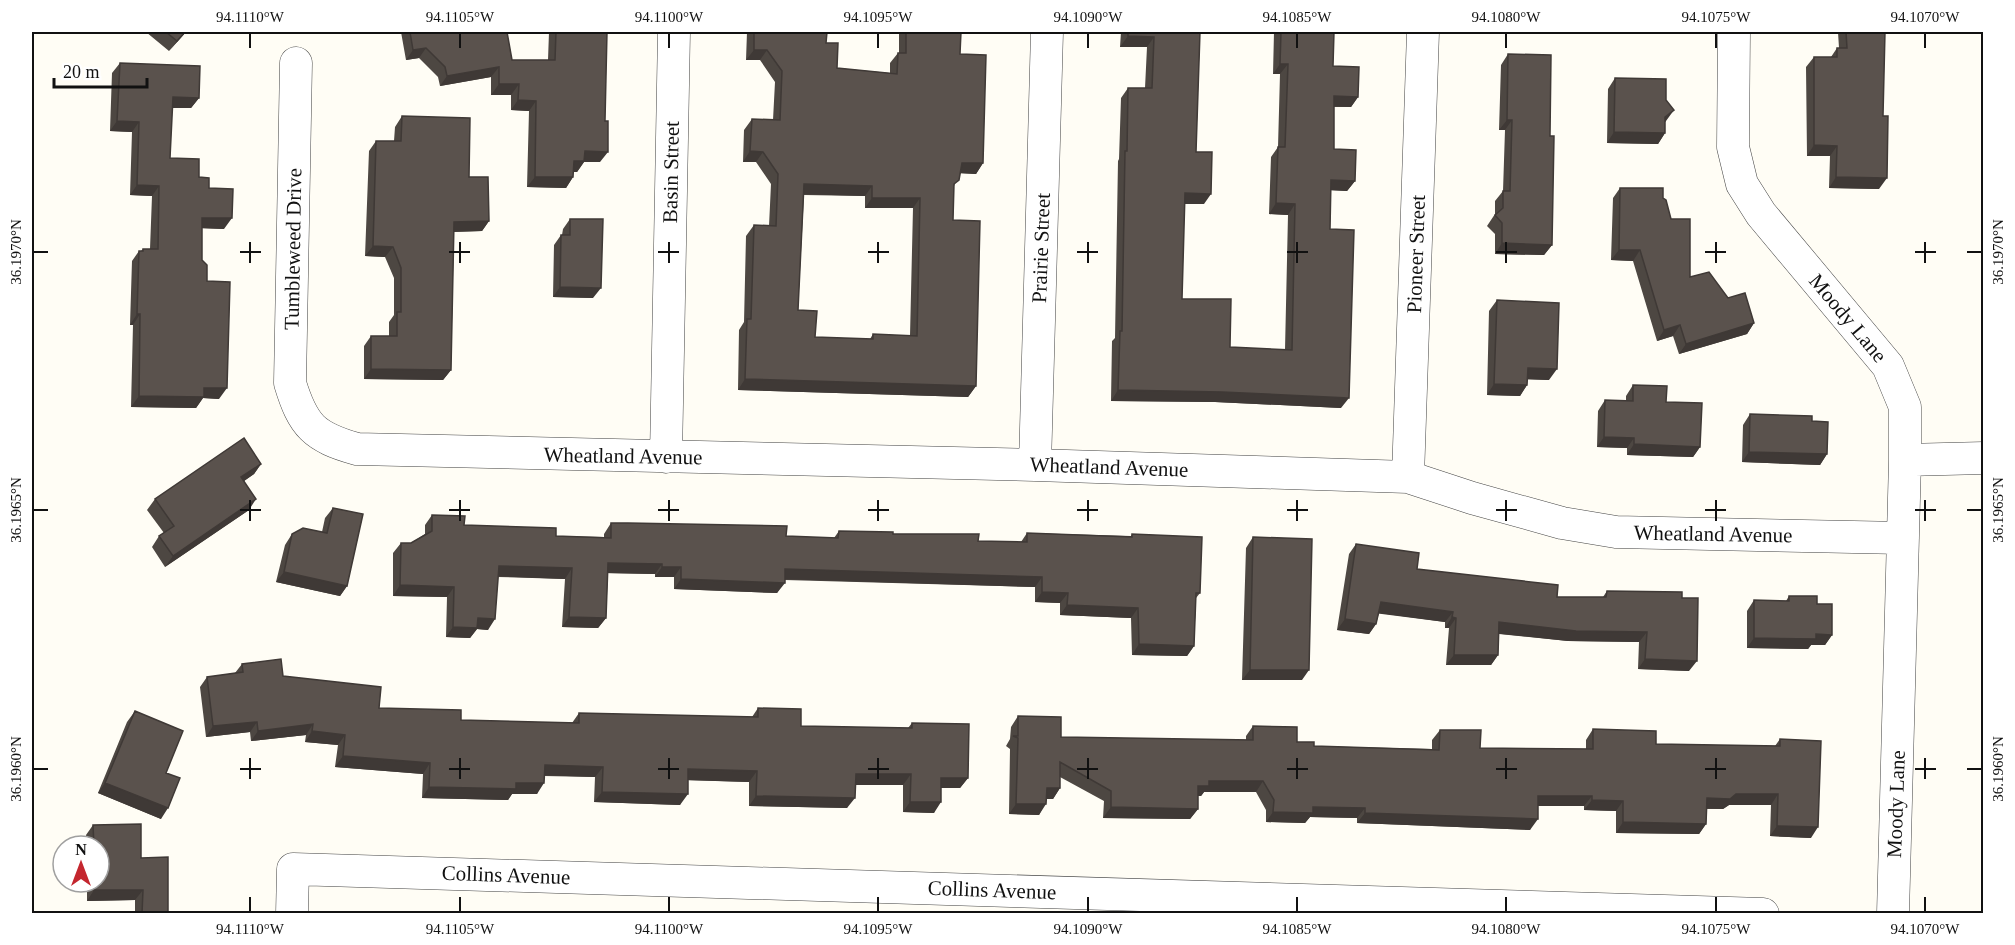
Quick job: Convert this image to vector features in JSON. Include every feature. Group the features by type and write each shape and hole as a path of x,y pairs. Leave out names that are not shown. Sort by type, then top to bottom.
{"street":[{"name":"Basin Street","path":"666,457 674,32"},
{"name":"Prairie Street","path":"1035,465 1047,32"},
{"name":"Pioneer Street","path":"1408,477 1423,32"},
{"name":"Moody Lane","path":"1734,32 1733,147 1742,184 1761,214 1888,366 1905,406 1893,914"},
{"name":"Tumbleweed Drive","path":"296,63 291,383 298,409 313,429"},
{"name":"Wheatland Avenue","path":"313,429 333,442 357,449 1035,465 1408,477 1472,498 1562,523 1616,532 1903,538"},
{"path":"1905,460 1983,458"},
{"name":"Collins Avenue","path":"292,914 293,869 1763,914"}],"building":[{"path":"166,32 185,32 177,41"},
{"path":"410,32 507,32 512,60 555,60 556,32 607,32 605,121 608,121 608,152 585,151 584,161 574,161 573,177 535,177 536,101 518,100 519,84 499,84 499,67 447,76 445,67 426,48 413,50"},
{"path":"754,32 827,32 826,43 838,43 837,68 897,74 898,53 906,53 906,32 961,32 960,54 986,55 983,163 962,163 959,180 954,184 953,220 980,221 976,386 745,379 747,319 751,319 754,225 776,226 778,174 763,152 750,151 752,119 780,120 782,71 767,50 754,50","holes":["804,184 872,186 872,198 920,198 917,336 873,334 873,339 815,337 817,311 798,310"]},
{"path":"1128,32 1200,32 1196,152 1212,152 1211,194 1185,193 1182,299 1231,299 1230,347 1292,350 1295,204 1276,203 1278,147 1285,147 1288,64 1280,64 1281,32 1334,32 1333,66 1359,67 1358,97 1334,96 1334,149 1356,150 1355,181 1331,180 1330,229 1354,230 1349,398 1118,390 1120,331 1122,331 1128,88 1152,88 1154,37 1128,36"},
{"path":"1846,32 1885,32 1883,116 1888,116 1887,178 1836,177 1837,146 1814,145 1814,57 1837,57 1837,48 1847,48"},
{"path":"1508,54 1551,55 1550,136 1554,136 1552,245 1502,243 1502,223 1495,215 1503,208 1503,191 1510,191 1512,120 1507,120"},
{"path":"120,63 200,66 199,98 173,97 170,158 199,159 199,177 209,178 209,188 233,189 232,218 202,218 202,260 207,265 207,281 230,282 227,388 204,388 204,397 139,396 140,314 137,314 139,251 158,249 159,186 137,185 139,122 117,121"},
{"path":"1615,78 1666,79 1666,100 1674,110 1665,117 1665,133 1614,132"},
{"path":"402,116 470,118 469,177 488,177 489,221 454,222 451,370 371,369 371,336 397,336 397,312 401,312 401,268 393,247 373,246 376,141 401,141"},
{"path":"1620,188 1663,188 1663,198 1666,200 1671,219 1690,219 1690,277 1709,272 1728,298 1745,293 1754,323 1686,344 1680,325 1664,330 1640,250 1619,250"},
{"path":"570,219 603,219 601,288 560,287 561,235 570,235"},
{"path":"1497,300 1559,303 1557,369 1528,368 1527,385 1494,384"},
{"path":"1633,385 1667,386 1666,402 1702,403 1700,447 1634,444 1634,438 1604,437 1605,400 1633,401"},
{"path":"1750,414 1812,416 1812,421 1828,422 1827,454 1749,452"},
{"path":"244,438 261,464 241,477 256,499 173,556 159,536 174,526 155,499"},
{"path":"333,508 363,514 347,586 284,572 292,534 303,528 327,533"},
{"path":"432,515 465,516 464,525 556,528 556,536 611,538 611,523 787,526 786,536 838,538 839,531 893,532 893,534 979,534 978,541 1027,542 1027,533 1202,537 1200,593 1196,593 1194,646 1139,644 1138,608 1067,605 1068,593 1042,592 1042,577 785,569 785,583 681,579 681,567 662,567 662,564 608,563 606,618 569,617 572,568 499,566 495,619 478,618 477,628 453,627 454,587 400,585 401,543 411,543 432,531"},
{"path":"1253,537 1312,539 1309,670 1250,670"},
{"path":"1356,544 1419,553 1417,569 1558,585 1557,597 1606,597 1607,591 1682,592 1682,598 1698,598 1697,661 1645,659 1647,632 1576,631 1499,622 1498,655 1454,655 1456,618 1452,617 1453,612 1381,602 1376,624 1345,619"},
{"path":"1789,596 1817,596 1817,604 1832,604 1832,635 1816,634 1816,639 1754,638 1754,600 1789,601"},
{"path":"281,659 283,676 381,687 379,708 461,710 461,720 579,723 579,713 758,717 758,708 801,709 801,726 912,728 912,723 969,724 968,778 941,778 941,802 910,802 911,774 856,774 855,798 756,796 757,771 688,769 688,794 602,792 603,767 545,765 544,783 516,783 516,789 429,787 430,763 343,756 345,735 312,731 313,724 258,731 257,722 213,726 207,677 243,672 242,664"},
{"path":"135,711 183,731 166,773 180,778 168,808 105,783"},
{"path":"1018,716 1061,717 1061,737 1253,740 1253,726 1297,727 1297,742 1314,742 1314,746 1439,750 1440,730 1481,730 1480,748 1593,749 1593,729 1656,731 1656,744 1780,746 1780,739 1821,741 1818,827 1777,826 1778,794 1736,794 1730,799 1707,798 1706,824 1623,822 1623,801 1592,800 1592,796 1538,796 1538,819 1365,813 1365,808 1313,807 1313,813 1273,812 1274,800 1263,781 1209,781 1209,786 1198,786 1198,809 1111,807 1111,791 1060,762 1060,788 1047,788 1046,804 1016,804 1018,738 1013,736 1018,736"},
{"path":"141,824 141,858 168,857 168,914 142,914 143,890 111,890 111,834 93,834 93,825"}]}
